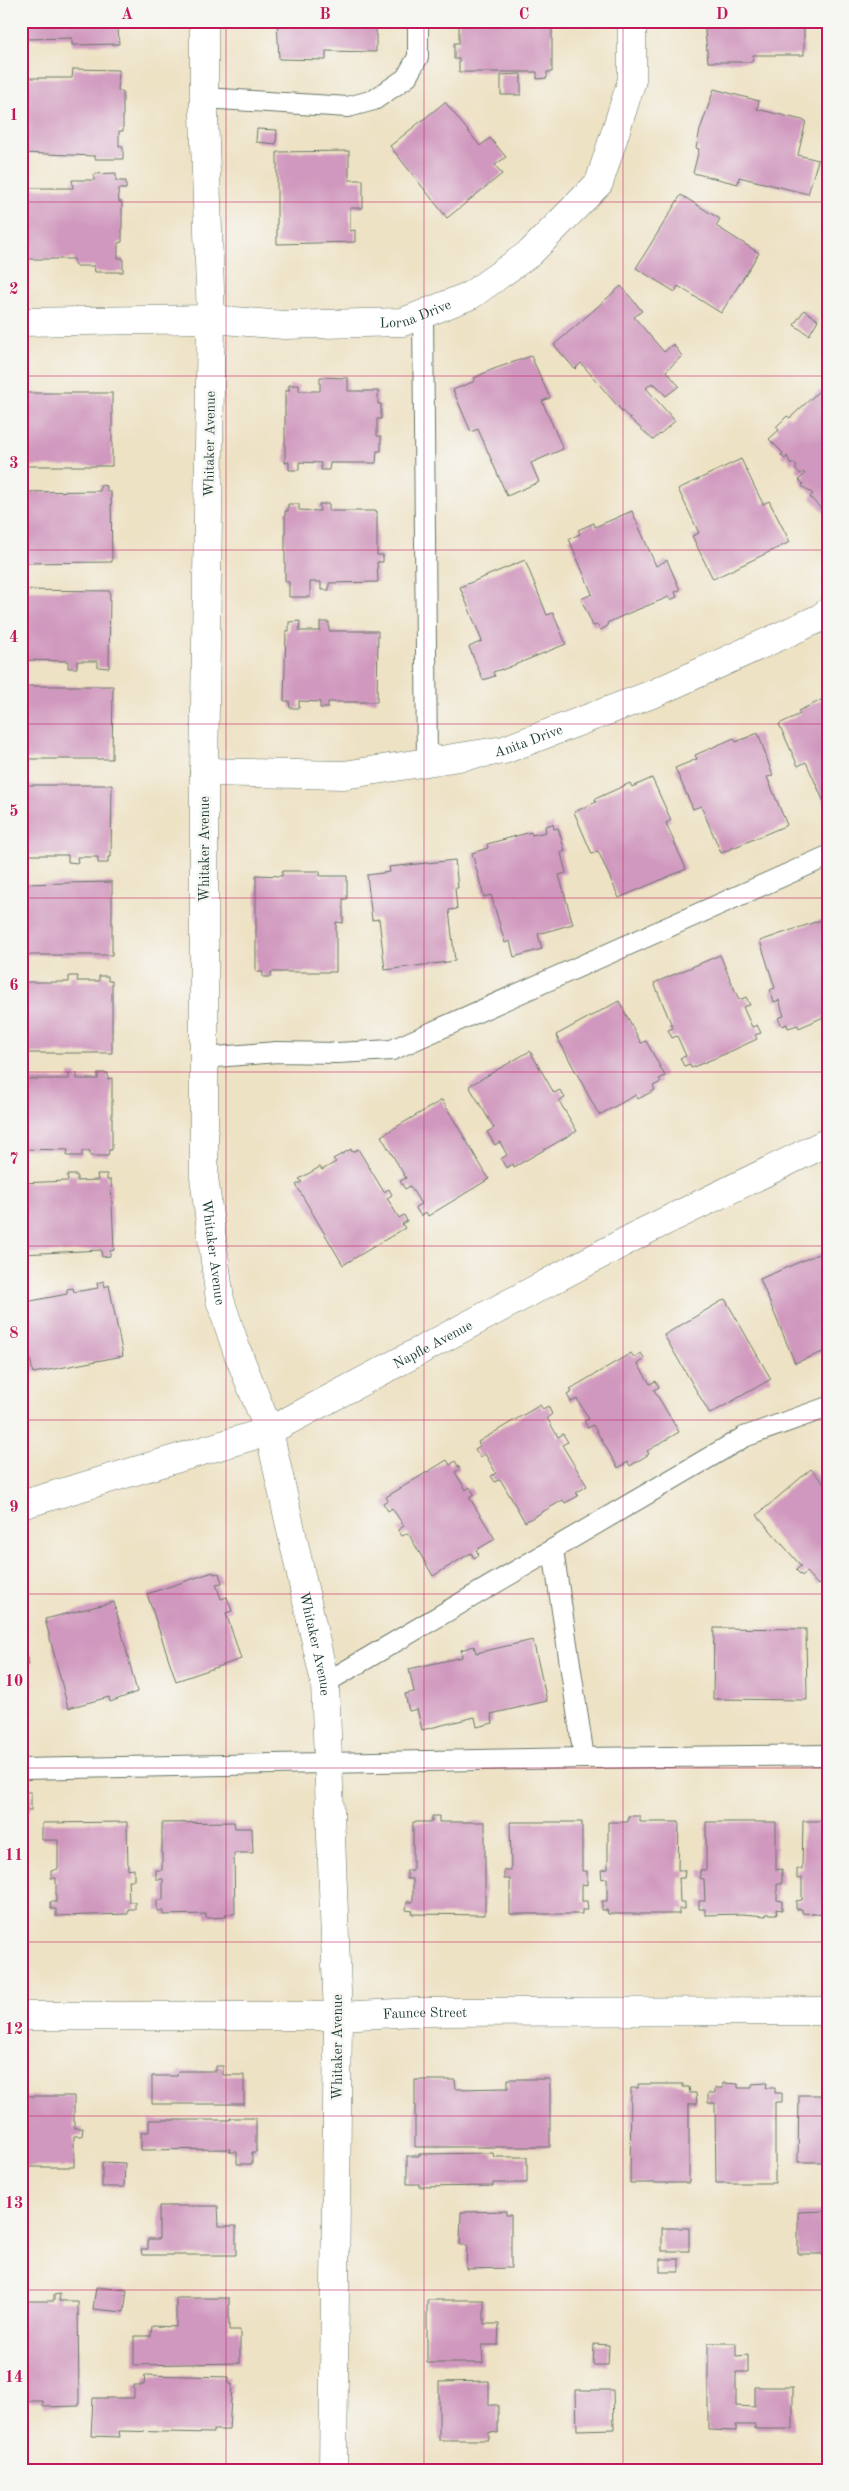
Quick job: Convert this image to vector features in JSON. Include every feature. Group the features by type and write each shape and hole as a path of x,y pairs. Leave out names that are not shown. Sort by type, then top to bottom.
{"street":[{"name":"Whitaker Avenue","path":"204,21 204,98 210,319 204,772 204,1177 220,1300 237,1351 270,1431 325,1683 338,2016 333,2470"},
{"name":"Lorna Drive","path":"21,322 210,319 284,325 403,322 472,295 530,253 599,183 632,80 632,21"},
{"name":"Anita Drive","path":"204,772 344,775 504,750 655,692 820,618 828,612"},
{"name":"Napfle Avenue","path":"21,1505 270,1431 645,1231 828,1142"},
{"name":"Faunce Street","path":"21,2016 338,2016 416,2012 828,2011"}],"lane":[{"path":"204,98 348,107 374,100 406,78 418,57 418,21"},
{"path":"423,314 427,762"},
{"path":"204,1058 277,1052 337,1054 392,1050 828,856"},
{"path":"325,1683 744,1437 828,1407"},
{"path":"553,1550 584,1758"},
{"path":"21,1770 584,1758 828,1755"}],"building":[{"path":"24,21 129,21 129,28 118,28 119,44 72,45 72,38 24,39"},
{"path":"277,21 376,21 376,52 326,51 326,60 279,59"},
{"path":"459,21 552,21 552,72 547,72 547,78 537,79 537,72 459,72 459,59 454,59 454,43 459,43"},
{"path":"704,21 804,21 804,55 753,55 752,62 708,62"},
{"path":"73,69 119,70 118,91 123,92 123,131 119,131 119,146 123,146 123,159 95,159 95,156 21,153 23,78 72,78"},
{"path":"521,74 521,95 501,95 501,75"},
{"path":"714,89 759,101 757,109 806,121 798,155 818,160 808,194 739,177 738,184 693,173 699,149 696,148 700,130"},
{"path":"445,102 480,146 490,138 506,157 495,165 502,174 447,218 390,146"},
{"path":"257,129 277,130 276,144 256,142"},
{"path":"349,151 349,180 363,180 363,208 350,208 350,231 355,230 355,242 277,244 277,152"},
{"path":"116,173 116,181 126,181 126,189 118,189 119,202 122,202 122,242 118,243 118,258 123,258 123,272 95,272 94,266 75,266 74,259 22,259 22,188 73,188 72,180 94,180 94,174"},
{"path":"681,195 720,219 716,226 759,253 721,313 678,286 675,292 636,268"},
{"path":"621,286 642,311 634,317 664,352 673,344 682,356 666,371 679,386 666,396 655,384 653,385 652,383 646,388 675,421 653,440 621,410 581,363 575,369 554,345"},
{"path":"804,310 818,320 809,335 794,325"},
{"path":"531,356 550,398 542,401 563,449 531,463 539,482 507,496 478,429 471,432 453,390 475,381 474,378 491,370"},
{"path":"320,377 348,378 348,391 378,391 378,404 381,404 381,419 377,419 377,436 381,436 381,451 377,451 376,463 330,463 329,470 321,470 321,463 299,462 299,470 289,470 289,462 285,463 285,391 289,391 289,385 299,385 299,391 320,391"},
{"path":"820,390 828,398 827,515 810,497 813,494 802,486 803,484 799,480 805,474 803,472 801,474 795,469 797,467 793,462 791,465 787,456 785,459 781,455 783,453 769,439 779,430 776,427 787,416 790,418"},
{"path":"21,393 112,393 112,466 21,466"},
{"path":"741,459 763,504 769,501 790,542 713,579 692,536 699,533 678,489"},
{"path":"100,485 107,486 107,492 111,492 112,562 21,563 21,492 100,491"},
{"path":"288,504 299,504 299,510 320,511 319,504 329,504 329,511 377,511 377,555 383,555 383,562 377,562 378,582 329,583 329,590 321,590 321,582 310,582 310,597 289,597 289,582 285,582 285,511 288,511"},
{"path":"632,511 656,566 667,560 680,590 675,592 677,597 670,600 669,597 629,613 607,623 608,626 600,630 598,625 593,626 581,599 592,594 569,539 580,534 578,530 594,523 595,527"},
{"path":"525,560 547,615 553,613 566,644 493,672 495,676 483,680 469,647 482,641 460,587"},
{"path":"21,590 110,591 109,668 98,667 98,661 77,661 77,668 68,668 68,661 21,660"},
{"path":"300,621 299,631 320,631 320,622 329,622 329,631 378,631 377,702 328,702 328,708 320,708 320,702 299,701 299,708 290,708 289,701 284,701 286,631 289,631 289,622"},
{"path":"21,686 113,686 112,759 21,759"},
{"path":"828,697 828,811 806,762 798,766 779,724 800,714 798,711"},
{"path":"758,733 773,776 767,777 787,825 721,853 701,806 693,809 675,768 697,759 695,755 734,738 736,742"},
{"path":"652,778 671,820 666,823 686,869 619,898 598,851 592,854 574,812 596,802 595,799 630,783 632,787"},
{"path":"21,785 112,785 111,857 108,857 108,863 98,863 98,857 77,857 78,863 68,862 68,855 21,855"},
{"path":"553,824 554,829 558,828 565,851 561,853 566,873 559,875 573,924 538,934 542,949 514,957 510,941 505,943 491,895 484,897 472,853 488,848 487,844 531,832 532,835 546,832 545,826"},
{"path":"455,860 458,888 455,888 457,909 449,910 455,961 385,970 379,919 372,920 367,875 390,872 389,867"},
{"path":"282,871 320,871 320,876 347,876 347,899 343,899 343,923 336,922 336,972 271,972 271,977 263,977 263,972 256,972 256,875 282,876"},
{"path":"112,882 112,955 21,955 21,884"},
{"path":"827,918 828,1015 799,1028 798,1025 788,1028 787,1024 782,1026 778,1018 784,1016 779,1000 774,1002 770,990 775,988 760,941"},
{"path":"720,955 739,1000 746,997 750,1005 743,1007 752,1027 757,1025 761,1033 755,1035 757,1039 725,1054 691,1068 690,1064 684,1066 680,1058 686,1056 677,1036 672,1038 668,1030 673,1028 654,983"},
{"path":"69,976 78,976 77,981 99,981 99,976 108,976 108,981 112,981 112,1053 21,1053 21,982 69,982"},
{"path":"619,1001 641,1043 646,1041 665,1076 659,1079 661,1082 653,1086 655,1090 638,1099 636,1095 599,1115 556,1035"},
{"path":"530,1051 554,1093 560,1090 565,1098 559,1101 577,1131 514,1167 513,1164 506,1168 501,1159 507,1155 500,1142 495,1145 487,1132 494,1128 469,1086"},
{"path":"77,1073 77,1079 98,1079 98,1073 108,1073 108,1079 112,1078 112,1150 109,1150 108,1156 90,1156 90,1151 82,1151 82,1156 67,1156 68,1150 21,1149 21,1079 69,1079 69,1074"},
{"path":"442,1100 489,1179 428,1216 426,1212 421,1216 415,1207 421,1204 410,1186 405,1189 400,1181 406,1178 381,1136"},
{"path":"351,1149 352,1152 358,1149 384,1192 389,1189 392,1195 387,1198 399,1218 404,1215 407,1221 402,1224 405,1228 343,1265 296,1185 302,1182 299,1179 320,1167 322,1170 336,1162 333,1159"},
{"path":"97,1174 107,1174 107,1180 111,1180 114,1250 110,1251 110,1256 102,1257 101,1250 22,1254 21,1183 68,1181 67,1175 77,1175 77,1181 98,1180"},
{"path":"825,1251 828,1258 828,1350 795,1363 760,1279"},
{"path":"104,1281 105,1287 109,1285 123,1356 33,1373 24,1328 21,1329 21,1303 67,1294 67,1289 73,1288 74,1292 98,1288 97,1283"},
{"path":"725,1299 771,1379 710,1414 664,1335"},
{"path":"631,1353 634,1357 641,1353 645,1359 638,1364 650,1384 656,1381 659,1387 654,1390 679,1432 647,1451 649,1454 630,1466 628,1462 618,1468 593,1425 588,1428 584,1421 589,1419 577,1399 571,1402 567,1395 572,1392 570,1389"},
{"path":"540,1405 543,1409 548,1406 552,1414 547,1418 558,1437 563,1434 568,1442 562,1445 587,1486 576,1493 578,1496 565,1503 563,1500 525,1522 500,1479 495,1482 491,1476 496,1473 485,1454 480,1457 475,1449 480,1446 478,1442"},
{"path":"447,1460 450,1465 455,1461 460,1469 455,1472 466,1490 470,1487 474,1494 469,1497 495,1539 476,1550 479,1555 474,1558 471,1553 433,1576 408,1533 402,1536 398,1530 404,1526 392,1508 388,1511 383,1503 388,1500 386,1497"},
{"path":"811,1469 828,1488 828,1577 818,1585 806,1572 802,1576 796,1570 801,1566 757,1515"},
{"path":"213,1572 214,1574 219,1573 222,1583 216,1584 221,1599 227,1597 232,1611 226,1613 241,1659 176,1681 147,1594"},
{"path":"114,1602 137,1692 110,1702 109,1697 68,1708 45,1619"},
{"path":"714,1628 806,1629 807,1700 713,1699"},
{"path":"533,1640 547,1701 491,1714 493,1723 477,1727 475,1717 422,1730 417,1709 409,1711 405,1694 414,1692 409,1669 462,1657 461,1650 474,1646 476,1653"},
{"path":"28,1656 29,1665 23,1666 30,1714 21,1715 21,1657"},
{"path":"21,1792 31,1792 31,1810 21,1810"},
{"path":"432,1816 439,1816 439,1822 485,1822 485,1915 412,1914 413,1911 406,1910 407,1902 413,1902 413,1879 407,1879 407,1870 413,1870 413,1822 432,1822"},
{"path":"628,1816 640,1816 640,1822 679,1822 678,1870 685,1870 684,1878 679,1878 680,1902 685,1902 685,1909 679,1909 679,1914 608,1914 607,1910 602,1910 602,1901 607,1901 607,1878 602,1879 601,1870 608,1869 608,1822 628,1822"},
{"path":"803,1821 828,1821 828,1915 802,1913 802,1909 796,1909 796,1901 802,1900 802,1878 797,1879 797,1869 802,1869"},
{"path":"127,1822 128,1870 134,1869 134,1880 128,1880 129,1902 135,1902 135,1909 128,1909 128,1914 56,1916 56,1909 51,1909 50,1902 56,1902 56,1878 51,1878 51,1871 58,1869 58,1840 42,1840 42,1823"},
{"path":"234,1822 235,1828 252,1828 253,1853 234,1853 235,1914 225,1914 226,1917 206,1918 206,1914 163,1915 163,1911 157,1911 157,1900 163,1900 163,1879 156,1879 156,1870 162,1870 162,1823"},
{"path":"510,1822 582,1822 582,1871 587,1871 587,1885 582,1884 582,1901 587,1901 588,1910 582,1910 582,1914 510,1914 510,1879 504,1879 504,1870 511,1870"},
{"path":"706,1822 776,1822 776,1870 782,1869 782,1884 777,1884 777,1900 782,1901 782,1910 776,1909 777,1914 766,1914 766,1916 742,1914 705,1915 705,1909 699,1909 699,1901 705,1901 704,1879 700,1878 700,1870 706,1870"},
{"path":"216,2066 223,2066 223,2075 244,2075 244,2104 152,2104 152,2076 177,2076 178,2071 216,2071"},
{"path":"508,2079 550,2079 550,2147 415,2147 415,2080 455,2080 456,2089 508,2088"},
{"path":"723,2083 738,2084 738,2088 752,2088 752,2084 767,2083 766,2088 775,2088 775,2093 782,2093 782,2102 775,2102 775,2183 716,2183 715,2103 708,2103 708,2093 715,2093 715,2088 723,2088"},
{"path":"638,2084 683,2084 683,2087 689,2087 690,2093 696,2093 697,2104 689,2104 689,2183 630,2183 631,2088 638,2088"},
{"path":"799,2095 828,2095 828,2162 798,2162"},
{"path":"21,2096 74,2096 74,2128 83,2128 82,2136 74,2136 74,2167 21,2167"},
{"path":"230,2118 256,2118 256,2152 252,2152 252,2164 237,2164 237,2152 229,2152 230,2149 141,2150 141,2132 149,2132 149,2120 230,2120"},
{"path":"493,2153 494,2157 527,2157 527,2183 493,2183 493,2186 419,2187 419,2184 407,2184 407,2156 419,2156 419,2154"},
{"path":"102,2162 125,2163 124,2187 102,2187"},
{"path":"159,2206 218,2206 219,2226 236,2226 236,2255 142,2255 141,2249 148,2249 148,2239 159,2239"},
{"path":"506,2211 506,2215 511,2215 511,2268 466,2269 467,2245 460,2245 461,2212"},
{"path":"828,2211 828,2254 798,2254 798,2212"},
{"path":"662,2228 689,2228 689,2251 662,2251"},
{"path":"660,2259 679,2259 679,2272 660,2272"},
{"path":"96,2287 127,2290 124,2312 93,2309"},
{"path":"60,2294 59,2301 78,2301 79,2406 43,2407 43,2401 21,2401 21,2301 54,2301 54,2295"},
{"path":"176,2298 229,2298 229,2330 240,2330 240,2363 134,2365 134,2336 151,2336 152,2326 176,2327"},
{"path":"427,2300 484,2300 484,2324 499,2324 498,2345 482,2345 483,2363 427,2363"},
{"path":"708,2343 736,2343 736,2356 748,2355 748,2372 736,2372 736,2406 755,2407 755,2387 793,2387 793,2429 755,2429 755,2425 736,2425 736,2431 708,2430"},
{"path":"594,2344 609,2345 608,2365 593,2365"},
{"path":"145,2375 229,2377 229,2384 232,2384 229,2430 213,2430 213,2433 119,2431 120,2437 91,2436 93,2398 134,2398 134,2385 144,2385"},
{"path":"489,2381 489,2405 498,2405 498,2433 489,2432 489,2440 439,2440 439,2382"},
{"path":"576,2390 613,2390 614,2429 577,2430"}]}
